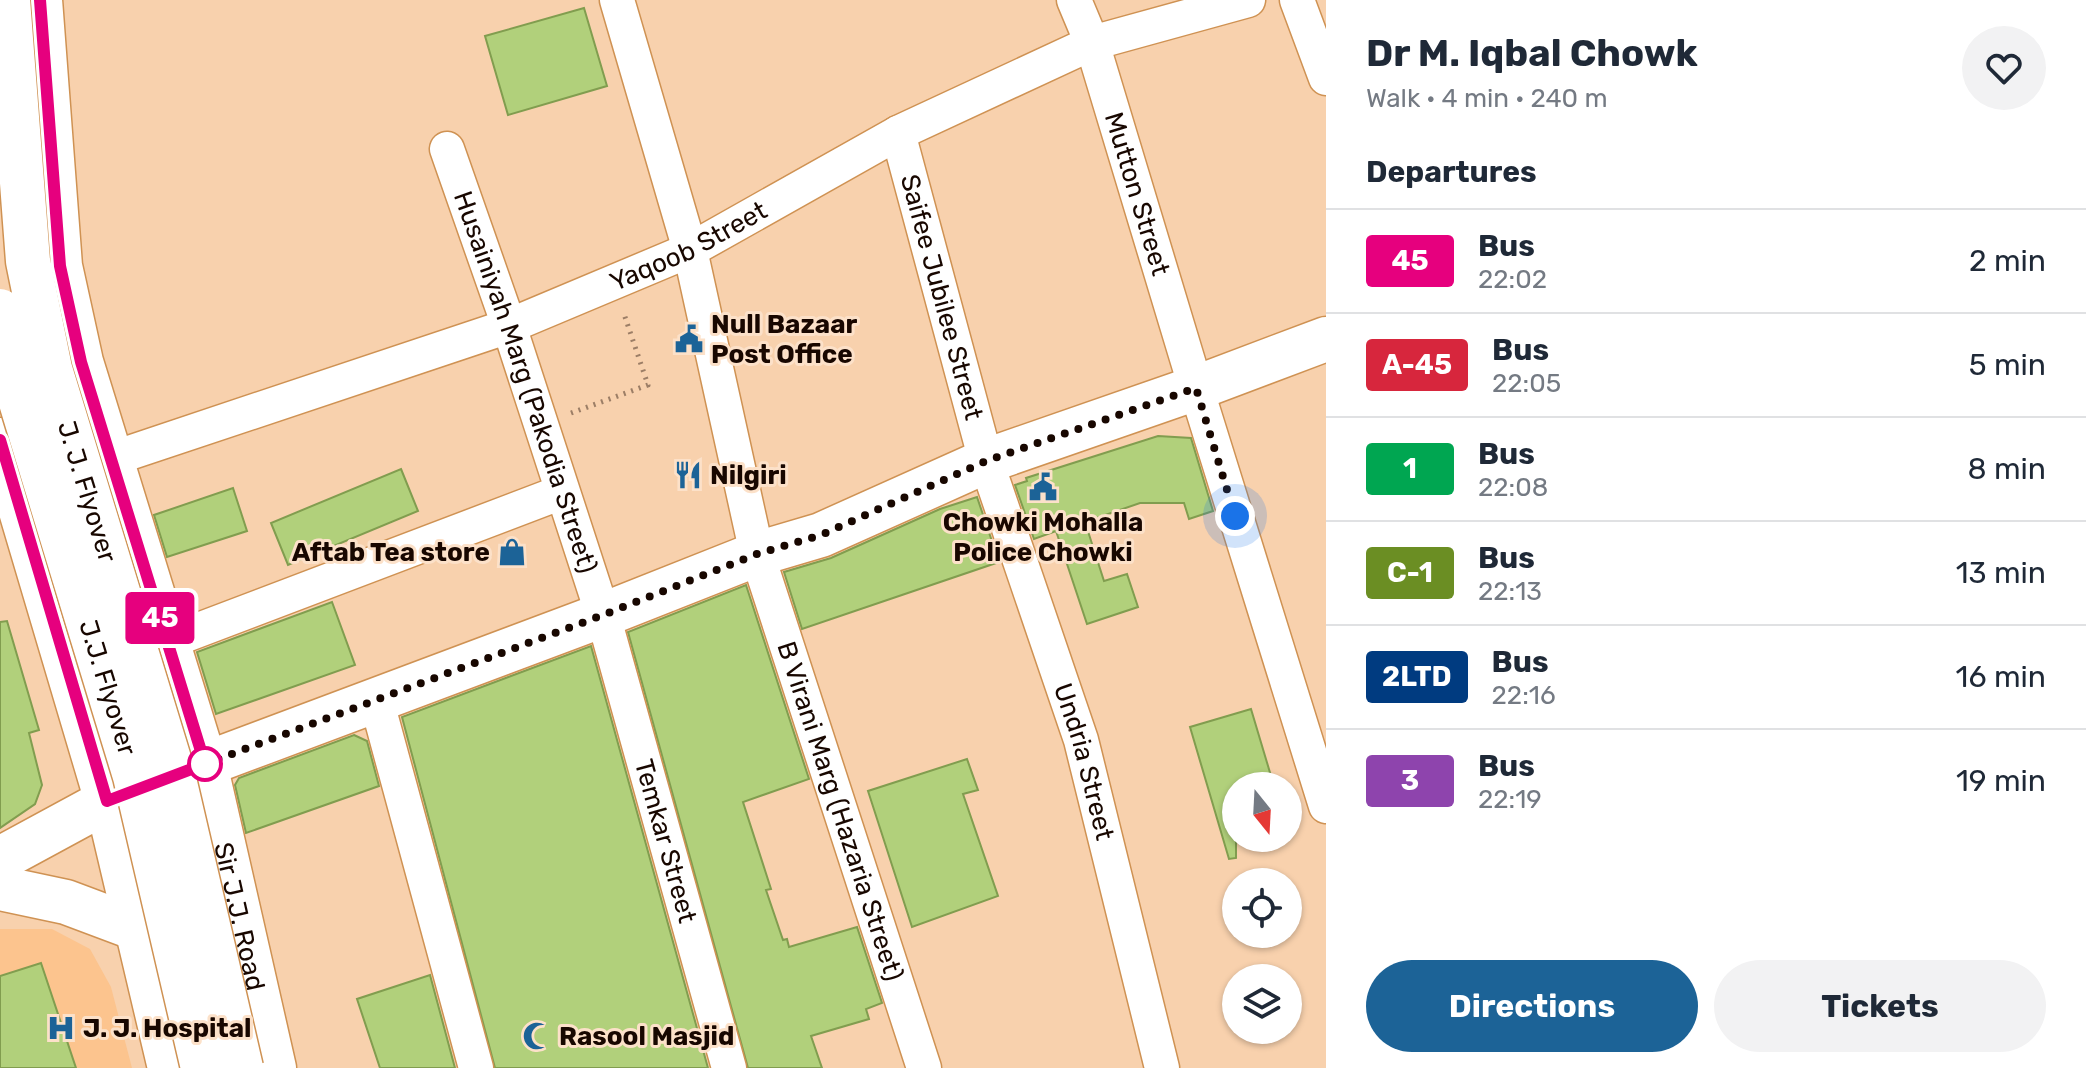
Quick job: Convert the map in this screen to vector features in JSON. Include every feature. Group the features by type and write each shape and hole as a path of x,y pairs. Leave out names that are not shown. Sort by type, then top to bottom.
{"main road":[{"name":"J. J. Flyover","path":"8,0 28,261 50,369 171,766 241,1068"},
{"name":"Sir J.J. Road","path":"40,0 60,266 81,362 205,764 274,1068"},
{"name":"J.J. Flyover","path":"0,311 14,379 135,776 203,1068"},
{"path":"0,859 107,801 757,554 821,535 986,461 1326,339"},
{"path":"0,440 107,801 170,1068"},
{"path":"0,888 66,902 138,929"}],"street":[{"name":"B Virani Marg (Hazaria Street)","path":"617,0 690,250 757,554 924,1068"},
{"name":"Mutton Street","path":"1074,0 1092,43 1326,806"},
{"name":"Yaqoob Street","path":"111,459 509,326 690,250 898,133 1092,43 1248,0"},
{"path":"1297,0 1326,78"},
{"name":"Saifee Jubilee Street","path":"898,133 986,461"},
{"name":"Husainiyah Marg (Pakodia Street)","path":"447,149 509,326 603,615"},
{"name":"Undria Street","path":"986,461 1081,740 1162,1068"},
{"path":"167,642 562,492"},
{"name":"Temkar Street","path":"603,615 729,1068"},
{"path":"376,699 476,1068"}],"path":[{"path":"540,423 648,385 613,283"}],"shaded area":[{"name":"J. J. Hospital","path":"0,929 52,929 90,949 111,987 132,1068 0,1068"}],"building":[{"path":"584,8 607,86 508,115 485,36"},
{"path":"1158,436 1191,438 1213,511 1189,519 1184,503 1140,503 1085,522 1104,581 1127,574 1138,607 1087,624 1056,531 1034,539 1015,485 1027,481 1026,478"},
{"path":"401,469 418,511 288,565 271,523"},
{"path":"233,488 247,531 167,557 154,515"},
{"path":"977,497 999,562 802,629 784,572 831,558 940,509"},
{"path":"746,585 809,779 743,802 771,889 766,890 783,940 787,939 789,947 857,927 882,1003 866,1009 869,1019 811,1036 822,1068 748,1068 628,632"},
{"path":"332,602 355,665 216,714 197,652"},
{"path":"7,621 39,730 29,733 42,785 35,804 0,828 0,622"},
{"path":"591,646 708,1068 495,1068 402,717"},
{"path":"1251,709 1270,772 1222,772 1222,835 1190,727"},
{"path":"354,735 367,741 379,786 246,833 235,785 239,778"},
{"path":"967,759 978,790 963,794 998,896 912,927 868,791"},
{"path":"1227,852 1236,852 1236,858 1229,859"},
{"path":"41,963 76,1068 0,1068 0,976"},
{"path":"430,975 455,1068 380,1068 357,999"}],"bus line":[{"name":"45","path":"0,440 107,801 205,764 81,362 60,266 40,0"}],"place":[{"name":"Null Bazaar Post Office","path":"689,339"},
{"name":"Nilgiri","path":"688,475"},
{"name":"Chowki Mohalla Police Chowki","path":"1043,487"},
{"name":"Aftab Tea store","path":"512,552"},
{"name":"J. J. Hospital","path":"61,1028"},
{"name":"Rasool Masjid","path":"537,1036"}],"route":[{"path":"205,764 757,554 821,535 986,461 1196,388 1235,516"}]}
